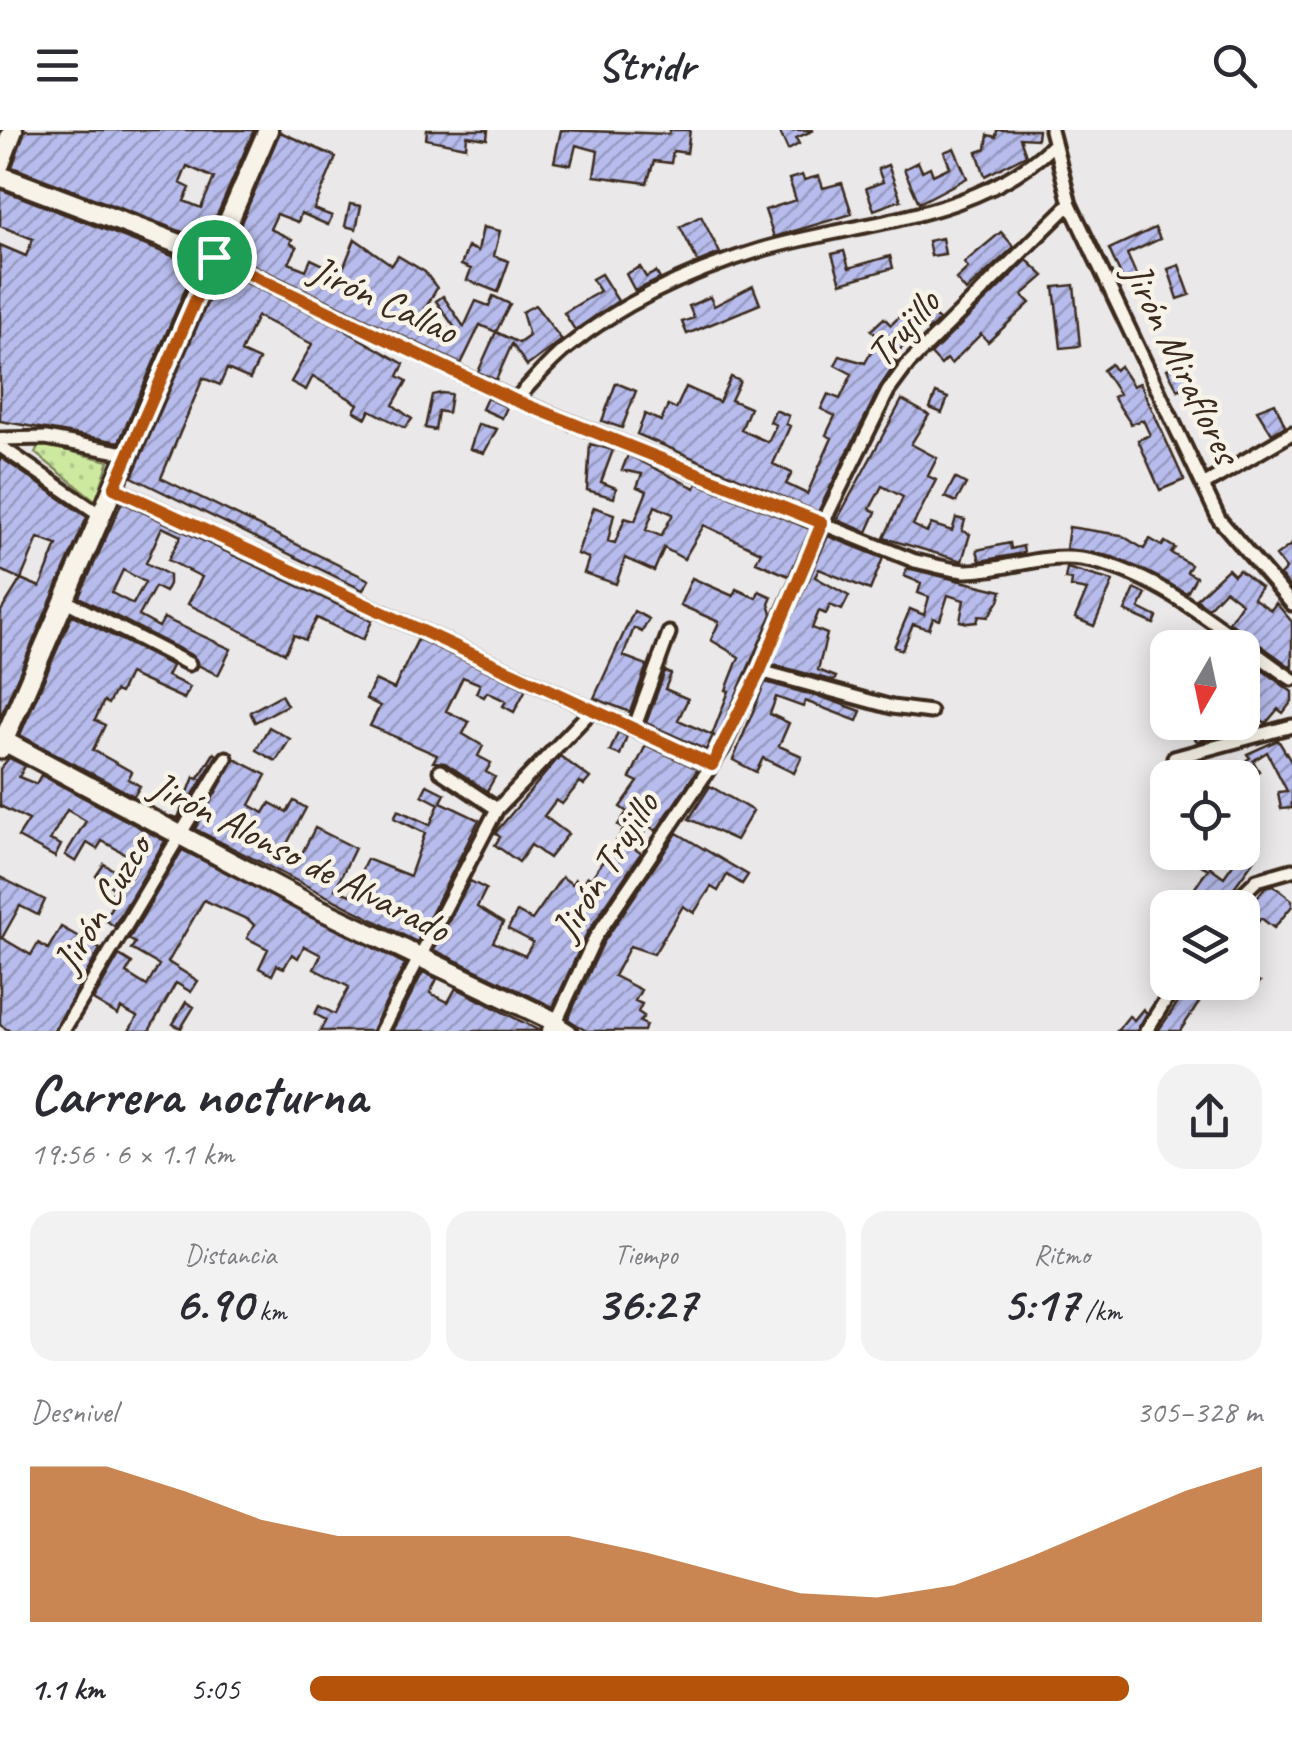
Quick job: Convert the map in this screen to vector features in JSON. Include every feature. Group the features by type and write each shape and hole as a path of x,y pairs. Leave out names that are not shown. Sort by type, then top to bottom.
{"street":[{"path":"0,164 14,130"},
{"path":"1,743 268,130"},
{"name":"Jirón Miraflores","path":"1051,130 1052,146 1070,204 1219,519 1292,604"},
{"path":"514,400 567,347 624,306 668,284 758,251 926,213 1003,183 1052,146"},
{"name":"Jirón Callao","path":"0,176 214,257 514,400 915,561 968,572 1025,559 1079,559 1116,567 1174,598 1292,679"},
{"name":"Trujillo","path":"822,523 888,391 908,364 1070,204"},
{"path":"1205,484 1292,433"},
{"path":"0,442 46,438 128,454"},
{"path":"0,442 102,516"},
{"path":"114,488 635,726 712,765"},
{"name":"Jirón Trujillo","path":"559,1028 595,938 712,765 760,671 822,523"},
{"path":"62,599 190,664"},
{"path":"635,726 669,633"},
{"path":"760,671 892,708 930,712"},
{"path":"381,1031 498,809 593,709"},
{"path":"1174,758 1292,726"},
{"name":"Jirón Alonso de Alvarado","path":"1,743 559,1028"},
{"name":"Jirón Cuzco","path":"63,1031 226,758"},
{"path":"440,771 498,809"},
{"path":"1247,890 1257,880 1292,870"},
{"path":"1146,1031 1166,1000"}],"green space":[{"path":"38,446 109,461 96,501 35,453"}],"building":[{"path":"25,130 254,130 206,241 12,167","holes":["187,166 214,178 201,208 184,201 190,188 180,183"]},
{"path":"427,130 488,130 487,139 467,136 466,147 426,139"},
{"path":"561,130 669,134 670,130 690,130 687,153 673,151 671,163 654,161 647,183 594,176 598,151 576,145 571,165 554,162"},
{"path":"779,130 814,130 796,138 799,144 788,150"},
{"path":"997,130 1038,130 1037,139 1020,138 1026,155 985,176 977,152 986,149 988,135 996,137"},
{"path":"280,132 336,157 314,209 332,216 328,225 301,213 298,222 277,214 270,229 292,239 290,243 297,247 289,263 306,270 311,259 326,266 322,274 338,281 355,239 392,265 398,256 425,272 437,288 421,316 460,335 436,301 443,296 464,327 476,301 489,306 493,296 510,304 496,332 480,325 461,364 228,253"},
{"path":"954,148 967,178 919,203 904,169 918,162 922,171 930,167 933,175 950,167 944,152"},
{"path":"888,165 901,200 874,210 866,188 883,182 878,169"},
{"path":"802,175 804,180 819,176 823,188 842,183 852,214 774,237 765,210 796,200 789,179"},
{"path":"0,189 196,265 119,442 0,421 0,245 26,256 33,239 0,226"},
{"path":"350,204 361,206 356,229 345,226"},
{"path":"701,216 720,253 698,262 680,227"},
{"path":"483,227 500,231 494,256 509,261 498,292 467,280 471,269 461,265 468,247 478,251"},
{"path":"1155,228 1160,239 1127,254 1138,279 1125,285 1109,249"},
{"path":"1001,232 1014,247 966,291 956,279 968,268 964,263"},
{"path":"942,238 945,254 931,256 928,241"},
{"path":"844,251 849,268 890,256 893,268 841,283 832,254"},
{"path":"1027,260 1044,276 1022,295 1030,303 988,342 981,334 951,364 947,359 941,365 931,354"},
{"path":"1179,265 1190,295 1178,299 1168,269"},
{"path":"640,267 646,277 656,272 660,279 635,291 626,274"},
{"path":"221,271 332,323 404,364 398,376 407,381 393,405 412,419 405,428 370,410 366,418 354,411 358,404 313,376 306,390 291,382 312,344 257,316 241,352 259,360 250,379 227,369 220,385 203,378 161,478 369,580 363,590 132,477"},
{"path":"601,274 618,301 575,330 564,313 600,291 592,279"},
{"path":"1074,285 1080,346 1061,348 1054,287"},
{"path":"753,286 760,304 687,334 682,322 694,318 689,306 710,297 714,306"},
{"path":"535,305 562,340 527,366 512,344 496,380 478,372 496,332 519,343 529,336 522,312"},
{"path":"928,311 939,320 928,331 918,322"},
{"path":"900,316 912,328 904,336 909,341 891,358 897,362 880,387 818,512 637,434 645,414 661,421 668,405 676,409 686,387 719,402 731,377 740,381 731,400 750,408 741,430 768,442 776,425 770,422 775,410 789,416 786,424 790,426 773,464 792,473 786,484 807,494 832,438 826,435 835,416 821,409 828,394 840,399 852,374 835,365 840,356 865,363 879,338 871,330 884,318 891,325"},
{"path":"1182,361 1195,382 1178,390 1167,369"},
{"path":"1111,364 1115,370 1120,366 1133,386 1140,383 1184,480 1160,490 1138,440 1150,435 1143,420 1131,424 1113,397 1119,394 1103,370"},
{"path":"616,383 636,391 622,428 602,421"},
{"path":"936,393 948,398 942,413 930,408"},
{"path":"451,394 448,413 438,411 435,430 425,428 432,395"},
{"path":"487,398 507,407 502,418 482,409"},
{"path":"902,400 929,415 911,444 937,458 928,476 936,480 913,525 927,532 931,524 952,531 956,518 965,520 962,531 970,534 962,561 884,538 903,497 882,486 870,509 876,512 867,532 837,520"},
{"path":"1275,403 1285,426 1272,434 1257,410"},
{"path":"478,424 497,429 484,453 470,449"},
{"path":"590,444 613,450 601,482 616,488 614,498 587,490"},
{"path":"628,455 695,488 697,483 810,529 789,576 756,562 761,552 704,525 684,559 664,548 654,571 625,558 616,584 584,573 589,558 577,554 594,507 614,514 608,541 615,543 625,518 635,521 647,491 637,487 642,474 622,470","holes":["655,506 673,514 661,536 646,530"]},
{"path":"0,457 87,517 0,718 1,611 21,579 0,570","holes":["38,538 57,545 40,587 21,579"]},
{"path":"955,478 966,484 956,502 945,497"},
{"path":"122,502 372,621 363,640 317,618 305,640 294,635 285,653 188,604 202,577 168,560 181,536 162,527 146,563 169,575 169,584 165,592 155,587 139,616 159,627 164,618 231,649 218,675 198,665 193,656 79,597","holes":["123,570 145,582 133,604 112,593"]},
{"path":"1069,527 1121,535 1144,549 1150,539 1162,546 1165,542 1175,548 1171,553 1191,565 1187,572 1196,577 1187,593 1113,557 1066,549"},
{"path":"828,536 883,558 870,590 819,569 815,577 849,596 842,610 830,605 826,614 819,611 812,628 827,634 818,670 836,677 834,681 771,664"},
{"path":"1010,543 1011,549 1023,546 1024,553 980,561 977,550"},
{"path":"1292,544 1292,590 1280,575 1286,569 1276,556"},
{"path":"907,568 1002,591 988,617 979,616 977,622 968,623 960,621 964,600 948,595 940,620 933,618 929,629 913,624 902,650 894,647 910,609 924,615 929,597 918,593 921,583 904,576"},
{"path":"1067,568 1113,581 1094,626 1075,618 1087,590 1071,587 1072,580 1065,579"},
{"path":"1228,569 1234,575 1239,570 1261,587 1253,598 1271,610 1276,603 1292,622 1292,668 1260,645 1260,630 1240,630 1229,622 1242,603 1225,590 1208,608 1196,599"},
{"path":"692,578 733,596 736,589 756,598 759,591 772,597 772,614 717,738 713,735 706,750 646,723 665,671 671,674 665,689 688,699 678,720 712,735 729,691 726,690 739,657 711,640 719,622 680,605"},
{"path":"1135,589 1146,594 1139,608 1157,617 1154,624 1125,611"},
{"path":"634,611 649,619 642,632 634,628 623,656 647,665 630,712 594,698"},
{"path":"72,615 172,666 167,676 190,687 184,699 129,674 120,693 115,691 108,704 104,701 95,720 105,725 93,750 132,772 128,779 140,786 134,796 20,735"},
{"path":"418,639 526,689 514,712 503,706 506,701 487,692 484,697 476,693 480,684 463,677 446,711 469,722 463,734 483,746 478,756 491,763 486,772 495,777 487,791 445,763 433,762 437,755 370,726 380,706 366,699 375,680 394,689"},
{"path":"1260,668 1292,692 1292,701 1283,713 1278,709 1266,723 1260,719"},
{"path":"765,682 861,711 857,721 805,701 803,707 776,697 770,714 789,723 779,746 802,756 794,773 763,758 756,772 733,760"},
{"path":"281,695 287,705 255,722 250,712"},
{"path":"269,727 290,739 276,761 256,750"},
{"path":"618,732 627,736 620,755 610,751"},
{"path":"1278,740 1292,763 1292,808 1281,809 1278,792 1287,791 1267,752 1255,760 1247,760 1250,758 1247,754"},
{"path":"646,745 698,769 656,831 649,826 633,848 641,853 587,933 553,1007 434,950 470,881 486,889 477,907 503,923 493,942 525,956 533,942 508,929 517,912 532,920 562,877 572,884 575,879 582,884 587,876 591,879 624,829 618,825 627,812 620,807 638,782 630,778"},
{"path":"214,753 217,755 178,820 170,816 178,818 194,777 198,779"},
{"path":"560,756 590,778 584,785 580,782 562,804 556,800 544,816 568,834 549,858 531,845 519,862 495,845 500,837 495,833"},
{"path":"9,758 25,766 19,777 36,784 41,775 165,841 114,926 104,919 117,898 111,895 115,889 96,876 104,864 129,880 140,862 102,841 97,849 87,843 76,862 65,855 86,821 67,810 50,840 61,845 55,857 18,837 29,820 0,806 0,769"},
{"path":"235,759 266,775 250,805 264,813 270,803 287,812 294,801 306,808 281,855 297,863 315,828 355,848 335,889 350,895 367,859 410,876 425,833 394,818 398,810 430,825 439,804 422,795 427,785 445,794 441,802 479,820 417,942 195,829"},
{"path":"710,786 753,811 736,840 689,819"},
{"path":"677,833 748,875 742,884 727,875 718,891 711,887 694,913 683,906 654,954 630,946 614,976 641,990 635,1001 642,1004 638,1012 644,1016 640,1022 646,1025 644,1031 586,1031 568,1019 603,943"},
{"path":"182,850 405,964 372,1031 320,1031 326,1020 315,1014 319,1006 335,1014 349,987 314,969 321,955 304,946 298,958 292,954 284,968 277,965 272,975 259,968 268,949 247,938 254,925 204,900 168,962 198,981 191,992 176,983 149,1031 129,1031 137,1017 121,1008 118,1015 93,1000 119,955 132,963 126,973 147,986 159,965 131,949 135,943 129,939"},
{"path":"1207,870 1224,877 1229,870 1247,870 1232,890 1193,890"},
{"path":"0,877 45,900 38,915 20,906 2,938 31,955 38,943 48,949 61,927 100,949 54,1031 10,1031 0,1025"},
{"path":"1273,885 1292,900 1292,906 1274,928 1260,919 1260,894"},
{"path":"423,972 437,979 430,993 448,1002 456,988 540,1031 392,1031"},
{"path":"1180,1000 1201,1000 1180,1031 1158,1031"},
{"path":"186,1002 194,1007 181,1028 173,1024"},
{"path":"1143,1009 1147,1013 1137,1031 1117,1031 1129,1016 1134,1020"}],"route":[{"path":"214,257 514,400 822,523 760,671 712,765 635,726 114,488 214,257"}]}
